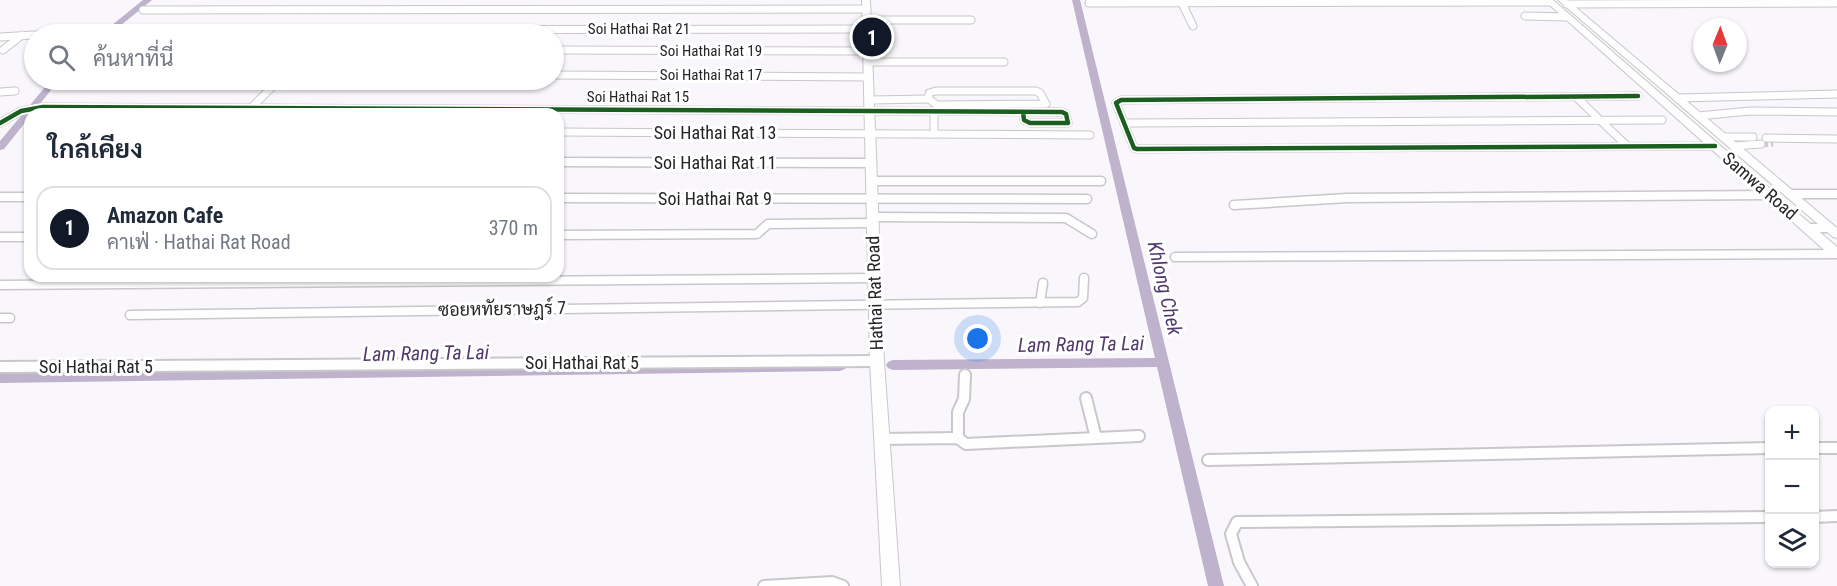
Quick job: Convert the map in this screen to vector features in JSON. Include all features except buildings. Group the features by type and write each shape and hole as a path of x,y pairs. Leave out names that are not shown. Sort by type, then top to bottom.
{"street":[{"path":"1089,3 1549,1"},
{"name":"Samwa Road","path":"1549,1 1837,254"},
{"path":"1565,2 1837,3"},
{"name":"Samwa Road","path":"1565,2 1833,231"},
{"path":"1182,3 1193,26"},
{"path":"143,10 867,14 971,20"},
{"name":"Soi Hathai Rat 21","path":"422,24 867,14"},
{"name":"Hathai Rat Road","path":"867,14 877,361 891,586"},
{"path":"1525,16 1567,17"},
{"path":"0,37 22,35"},
{"path":"3,51 22,35"},
{"name":"Soi Hathai Rat 19","path":"564,50 868,56 1004,62"},
{"name":"Soi Hathai Rat 17","path":"564,75 869,77"},
{"path":"252,107 269,90"},
{"path":"0,92 15,91"},
{"path":"870,105 929,99 937,105 951,106 1039,106 1046,104 1040,93 1036,91 936,91 929,93 929,99"},
{"path":"1677,98 1837,94"},
{"path":"1638,96 1117,101 1116,103 1134,148 1137,149 1714,146"},
{"path":"1576,97 1626,145"},
{"name":"Soi Hathai Rat 15","path":"33,108 870,105 934,111 1062,112 1066,114 1068,123 1030,123 1024,120 1023,112"},
{"name":"Soi Hathai Rat 15","path":"0,123 24,110"},
{"path":"934,111 934,134"},
{"path":"1698,116 1748,111 1837,112"},
{"path":"1124,123 1662,120"},
{"name":"Soi Hathai Rat 13","path":"564,132 1090,135"},
{"path":"1724,137 1754,141 1734,146"},
{"path":"1770,140 1837,139"},
{"name":"Soi Hathai Rat 11","path":"564,162 872,163"},
{"path":"873,181 1101,181"},
{"path":"1790,194 1837,194"},
{"path":"1234,205 1347,198 1770,195"},
{"path":"0,197 24,197"},
{"name":"Soi Hathai Rat 9","path":"564,198 1087,200"},
{"path":"564,235 757,234 768,224 872,220 1066,218 1074,220 1085,231 1092,234"},
{"path":"1807,228 1833,231"},
{"path":"0,237 24,237"},
{"path":"1176,257 1837,254"},
{"path":"564,280 874,278"},
{"name":"ซอยหทัยราษฎร์ 7","path":"130,315 1040,303 1081,301 1084,278"},
{"path":"0,285 375,282"},
{"path":"1040,303 1043,283"},
{"name":"Soi Hathai Rat 5","path":"0,367 877,361"},
{"path":"965,375 964,399 957,412 958,438 966,444 1139,436"},
{"path":"1086,398 1096,438"},
{"path":"881,439 958,438"},
{"path":"1208,460 1765,448"},
{"path":"1819,448 1837,448"},
{"path":"1819,517 1837,516"},
{"path":"1252,586 1239,562 1231,534 1237,522 1765,517"},
{"path":"764,586 832,582 843,586"}],"waterway":[{"path":"118,24 148,0"},
{"name":"Khlong Chek","path":"1076,0 1216,586"},
{"path":"32,108 47,90"},
{"path":"0,147 24,118"},
{"name":"Lam Rang Ta Lai","path":"893,365 1162,362"},
{"name":"Lam Rang Ta Lai","path":"0,378 840,366"}],"tunnel":[{"path":"1761,144 1773,143"}],"cycle path":[{"path":"1638,96 1121,100 1116,103 1134,148 1137,149 1715,146"},
{"path":"38,108 319,108"},
{"path":"564,109 1062,112 1066,114 1068,123 1030,123 1024,120 1023,112"},
{"path":"0,123 24,110"}],"place":[{"name":"Amazon Cafe","path":"872,37"}]}
